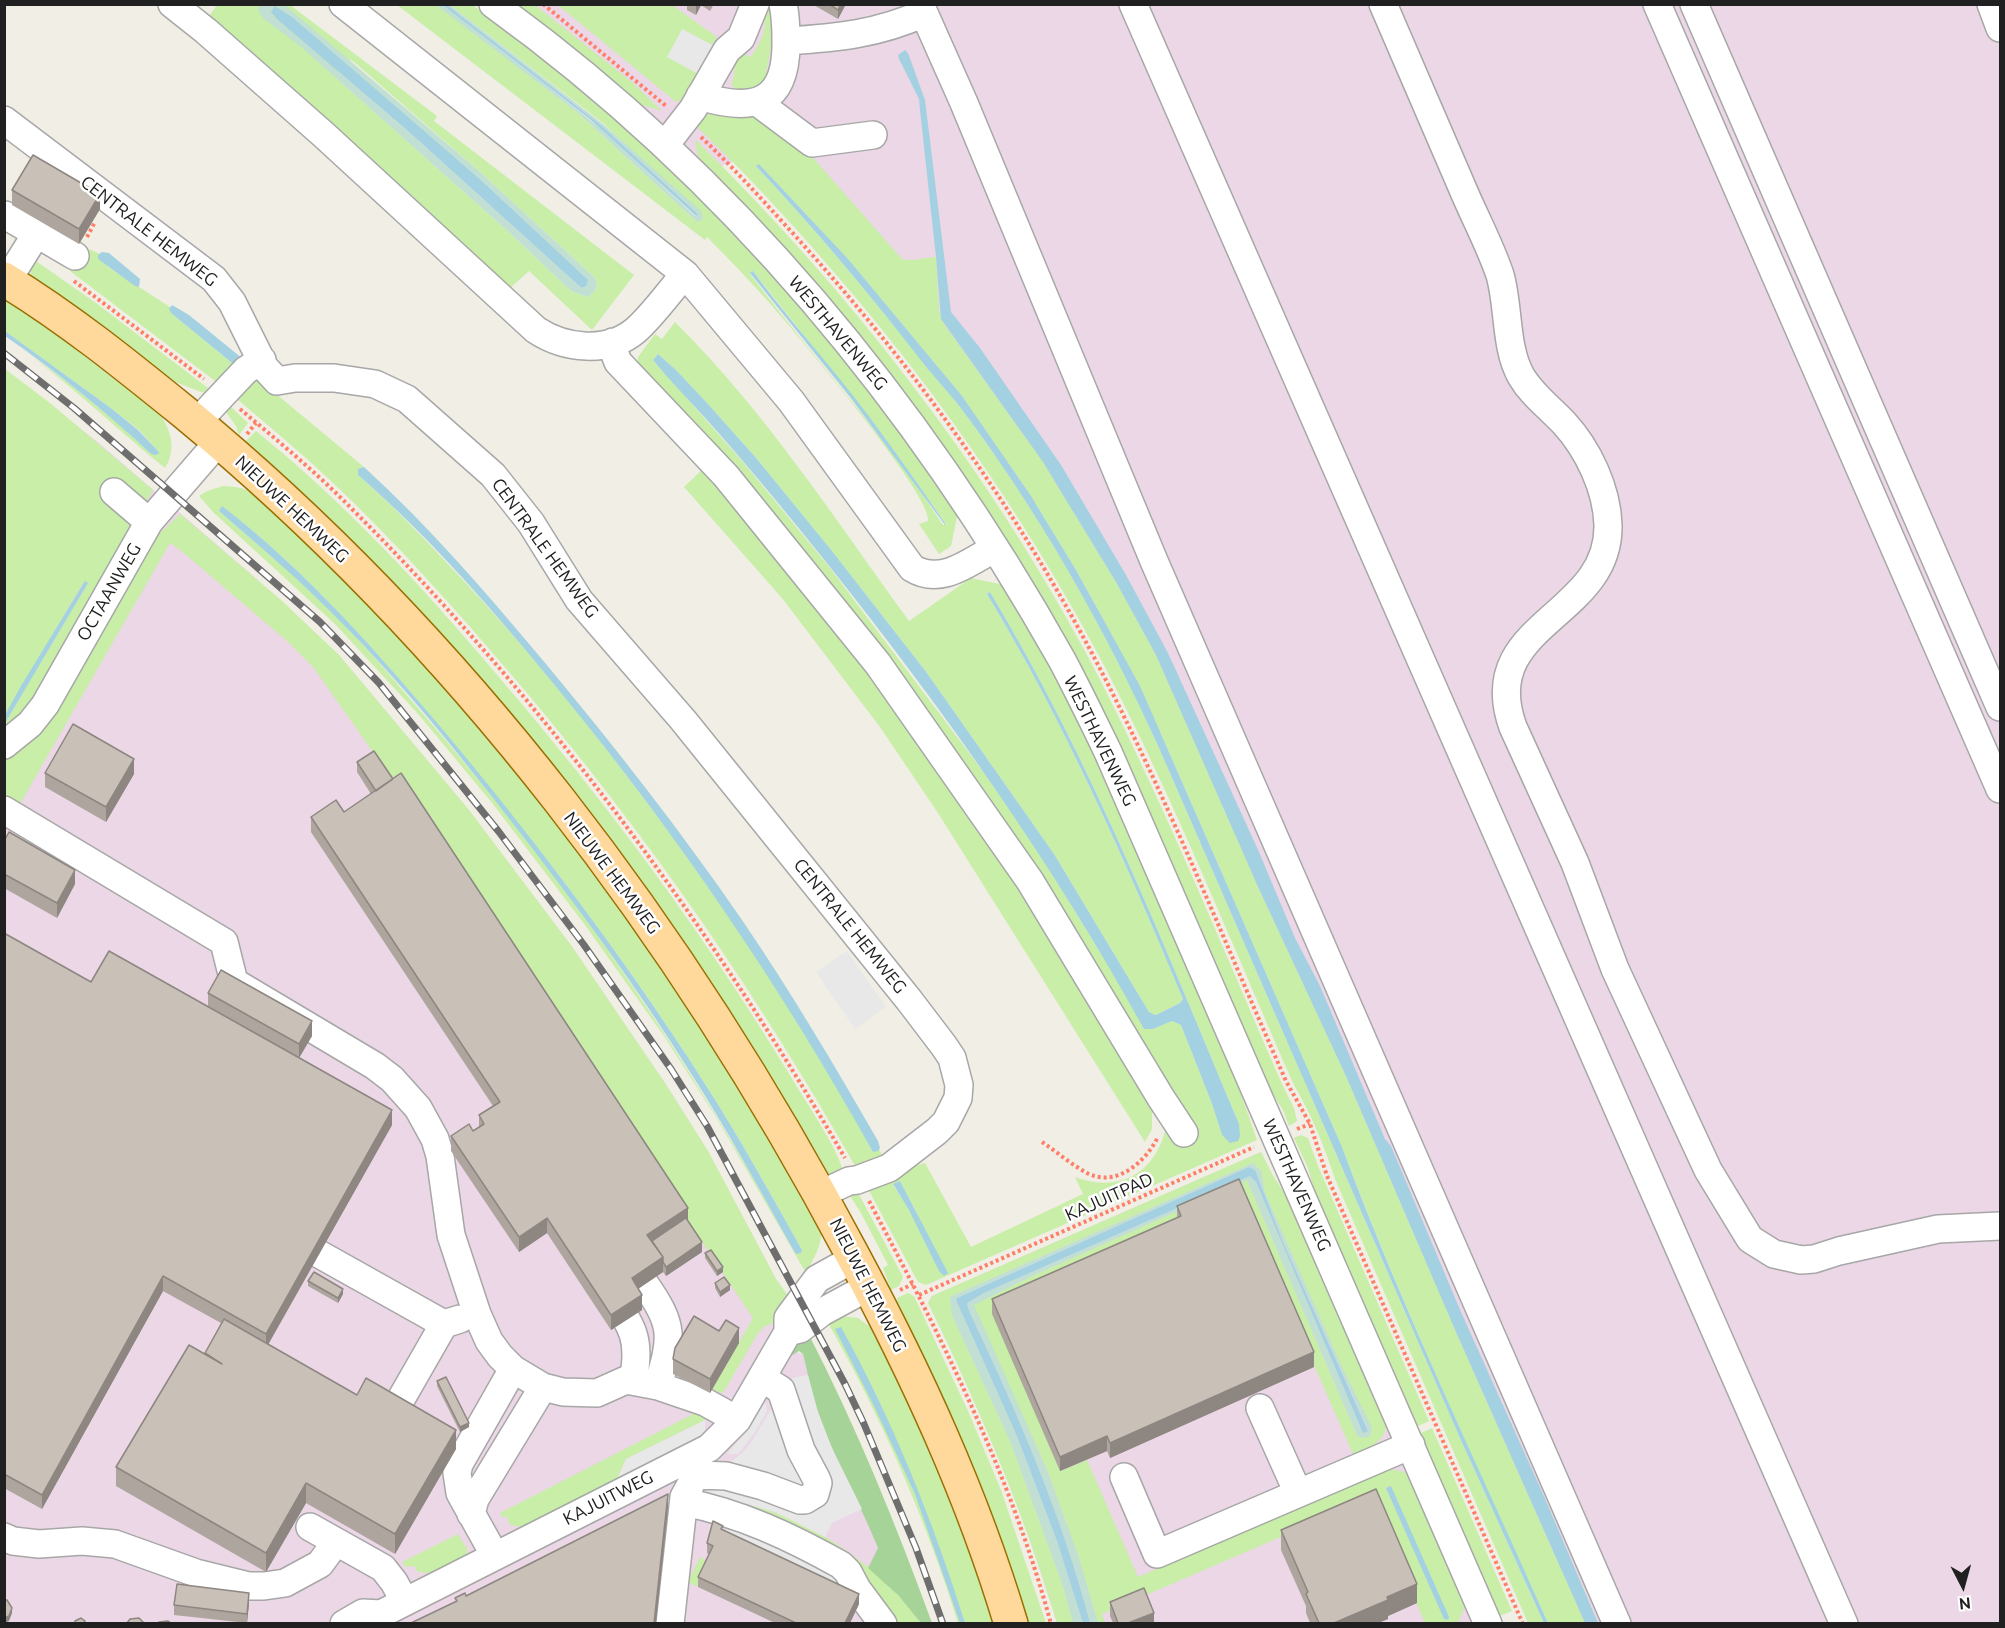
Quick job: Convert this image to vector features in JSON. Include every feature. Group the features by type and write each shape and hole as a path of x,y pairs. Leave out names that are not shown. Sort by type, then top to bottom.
{"main road":[{"name":"NIEUWE HEMWEG","path":"6,280 124,364 208,432 291,504 370,583 519,750 590,841 690,980 772,1109 821,1194 913,1371 944,1439 983,1537 1011,1623"}],"street":[{"path":"172,4 324,135 536,330 557,342 574,346 592,346 613,342 635,331 685,274"},
{"path":"343,4 685,274 791,400 912,568 929,576 947,574 995,548"},
{"name":"WESTHAVENWEG","path":"493,4 566,61 665,145 746,226 855,351 943,468 995,548 1063,662 1108,752 1488,1623"},
{"path":"727,50 728,32 743,4"},
{"path":"665,145 707,86 727,50 741,38 755,4"},
{"path":"707,86 735,104 757,102 773,92 781,81 785,62 783,4"},
{"path":"1133,4 1844,1623"},
{"path":"1383,4 1500,275 1511,346 1520,374 1533,393 1576,438 1596,474 1604,502 1608,526 1607,542 1596,573 1586,587 1559,609 1519,651 1508,678 1507,704 1514,728 1575,863 1615,969 1708,1170 1750,1239 1761,1248 1787,1258 1814,1259 1839,1251 1938,1229 2001,1226"},
{"path":"1657,4 2001,789"},
{"path":"1694,4 2001,707"},
{"path":"1991,4 2001,28"},
{"path":"786,41 834,38 898,25 922,9 964,103 1154,561 1617,1623"},
{"path":"757,102 812,143 873,135"},
{"name":"CENTRALE HEMWEG","path":"4,120 214,279 232,302 265,368 277,381 316,377 375,384 407,399 493,475 531,523 579,600 683,720 909,1000 952,1058 959,1085 954,1111 937,1131 890,1168 857,1180 849,1180 821,1194"},
{"path":"5,215 40,228 75,256"},
{"path":"6,280 40,228"},
{"path":"613,342 618,362 726,476 878,664 1030,881 1184,1133"},
{"name":"OCTAANWEG","path":"4,745 30,724 45,705 150,522 246,370 262,360"},
{"path":"114,492 150,522"},
{"path":"4,810 224,942 234,982 375,1066 392,1078 407,1094 418,1108 435,1139 440,1156 451,1234 477,1314 489,1341 500,1356 527,1378 563,1392 597,1393 626,1380 705,1402 737,1420"},
{"path":"319,1254 444,1324"},
{"name":"KAJUITWEG","path":"344,1623 363,1613 377,1618 495,1556 693,1466 737,1420 788,1332 788,1318 817,1279 862,1272"},
{"path":"600,1280 627,1320 635,1339 646,1384"},
{"path":"645,1284 666,1318 669,1332 669,1345 646,1384"},
{"path":"393,1413 444,1324 477,1314"},
{"path":"495,1556 457,1483 459,1464 527,1378"},
{"path":"670,1623 684,1497 693,1466 763,1486 800,1500 805,1500 815,1494 817,1489 816,1478 801,1450 781,1390 762,1378"},
{"path":"1260,1408 1298,1493"},
{"path":"1124,1477 1157,1554 1411,1445"},
{"path":"684,1502 707,1507 778,1532 841,1565 883,1623"},
{"path":"310,1527 383,1568 405,1602"},
{"path":"4,1537 13,1541 39,1544 82,1541 115,1544 196,1573 249,1586 285,1583 320,1564 336,1542"}],"path":[{"path":"543,4 642,84 683,121"},
{"path":"1042,1142 1090,1174 1111,1176 1123,1174 1143,1159 1158,1138 1162,1114 1161,1098"},
{"name":"KAJUITPAD","path":"920,1295 1310,1124"}],"shaded area":[{"path":"511,5 2000,5 2000,1623 1556,1623 1196,803 1060,535 760,153 707,171"},
{"path":"682,29 712,45 703,61 707,63 700,75 667,57"},
{"path":"4,369 99,443 250,573 339,655 469,810 573,948 665,1083 708,1151 776,1279 791,1300 807,1331 795,1352 803,1354 832,1448 866,1517 907,1623 5,1623"},
{"path":"847,951 886,1007 855,1029 816,972"},
{"path":"1261,1152 1290,1202 1475,1623 1057,1623 1029,1537 1002,1465 928,1303 932,1296"},
{"path":"808,1375 818,1412 832,1448 862,1509 832,1523 825,1537 775,1512 707,1493 710,1479 742,1453 752,1441 789,1379"},
{"path":"765,1399 767,1411 754,1434 738,1454 727,1454 745,1433"},
{"path":"705,1420 705,1430 698,1439 617,1479 626,1459"},
{"path":"725,1520 845,1576 843,1593 727,1536"}],"green space":[{"path":"217,5 290,5 437,116 434,121 634,275 592,330 529,271 509,289 205,22","holes":["296,34 354,62 479,171 595,278 597,286 594,292 588,297 571,291 511,234 333,75 340,71"]},
{"path":"259,5 285,5 479,171 595,278 597,286 594,292 588,297 571,291 511,234 299,45 264,19 258,10","holes":["277,6 481,180 585,278 586,286 582,288 577,284 409,132 277,19 272,14"]},
{"path":"397,5 436,5 578,113 696,221 701,221 703,218 603,123 450,5 473,5 597,102 649,148 767,265 862,379 958,512 951,546 939,554 919,524 928,521 924,506 909,480 836,383 897,460 943,525 946,524 880,431 753,271 750,274 828,372 767,300 707,237 705,240"},
{"path":"436,5 443,5 454,13 599,127 695,216 698,214 601,125 447,5 450,5 603,124 701,211 703,218 701,221 696,221 578,113"},
{"path":"511,5 535,5 633,83 662,111 635,103"},
{"path":"558,5 672,5 717,37 712,45 682,29 700,75 687,97 676,102"},
{"path":"765,5 770,5 772,30 766,72 773,76 754,91 736,90 731,84 737,56 739,51 751,57 759,44 765,21 758,17"},
{"path":"762,114 786,127 902,259 936,257 939,311 944,324 1043,462 1116,582 1156,655 1259,889 1346,1076 1585,1623 1548,1623 1415,1327 1342,1147 1140,686 1076,570 1031,496 962,396 848,259 759,164 757,167 844,266 957,403 986,443 1068,570 1116,658 1159,748 1460,1438 1544,1623 1528,1623 1335,1179 1317,1130 1293,1083 1179,821 1105,667 1042,555 934,396 895,345 812,247 697,127 701,115"},
{"path":"695,139 807,257 910,381 1003,513 1046,582 1113,706 1188,867 1294,1108 1297,1121 1289,1126 1283,1110 1267,1085 1068,647 707,171 697,153"},
{"path":"84,247 100,254 108,267 170,307 171,313 237,367 223,387 70,271"},
{"path":"33,259 96,303 208,388 204,393 170,380 122,341 30,276"},
{"path":"4,299 55,334 159,413 167,426 172,447 165,468 29,354 119,424 150,453 158,455 158,451 139,430 5,331"},
{"path":"675,322 708,356 798,467 909,621 971,578 1004,585 1046,656 1109,781 1235,1077 1257,1140 926,1285 918,1282 866,1185 925,1163 971,1247 1083,1194 1075,1177 1092,1182 1109,1183 1136,1174 1156,1153 1167,1121 1021,855 637,368 638,357 655,334 662,339","holes":["658,354 676,370 757,459 927,673 1054,854 1149,1012 1158,1014 1180,1003 1183,999 1139,895 1068,742 987,594 990,592 1027,656 1093,786 1153,920 1239,1124 1222,1135 1181,1025 1172,1021 1153,1029 1144,1029 1127,996 1045,862 991,782 830,568 743,462 653,360","900,1181 918,1215 909,1209 893,1185"]},
{"path":"5,369 50,403 153,490 25,712 5,727 5,723 88,583 82,585 5,715"},
{"path":"252,374 364,467 358,475 403,517 470,587 540,667 662,823 728,914 789,1007 873,1152 879,1149 886,1162 859,1173 782,1044 700,918 611,797 516,680 379,528 318,469 231,394"},
{"path":"231,407 248,423 239,435 236,426 226,412"},
{"path":"256,431 321,487 383,547 470,643 577,772 653,870 724,972 821,1126 843,1173 832,1180 771,1078 707,978 640,881 569,786 494,695 415,607 332,522 246,441"},
{"path":"706,466 965,797 1152,1105 1152,1129 1145,1142 938,813 880,727 782,598 684,487"},
{"path":"223,486 247,490 317,553 461,708 571,844 673,985 721,1058 788,1169 821,1230 819,1247 806,1273 716,1117 664,1036 585,925 493,804 419,715 335,624 214,513 199,496","holes":["223,507 313,586 368,643 519,823 589,915 656,1009 719,1106 802,1250 801,1253 794,1251 715,1114 673,1047 629,981 536,852 436,729 352,632 310,591 219,511"]},
{"path":"180,514 281,600 339,655 469,810 573,948 665,1083 708,1151 776,1279 791,1300 778,1321 764,1327 758,1333 723,1393 712,1390 753,1318 399,789 313,667 287,641 170,543 17,809 5,802 4,762 28,742 155,538"},
{"path":"1301,1135 1308,1138 1318,1166 1429,1421 1416,1427 1317,1200 1308,1168 1294,1138"},
{"path":"1261,1152 1290,1202 1387,1419 1381,1438 1372,1446 1353,1454 1239,1194 1061,1471 1087,1460 1138,1577 1382,1472 1396,1470 1403,1472 1410,1476 1466,1603 1458,1623 1425,1623 1371,1498 1102,1614 1105,1623 1098,1623 1078,1555 1047,1470 973,1305 1030,1277 1247,1180 1357,1435 1361,1438 1372,1428 1340,1363 1265,1193 1261,1171 1253,1163 950,1297 952,1315 1011,1443 1063,1586 1073,1623 1057,1623 1030,1541 999,1461 928,1303 932,1296","holes":["1390,1486 1449,1617 1446,1621 1386,1488"]},
{"path":"1253,1163 1261,1171 1265,1193 1340,1363 1372,1428 1368,1437 1361,1438 1357,1435 1247,1180 1030,1277 974,1305 1047,1470 1078,1555 1098,1623 1090,1623 1052,1503 967,1303 984,1293 1250,1176 1256,1182 1363,1433 1368,1430 1283,1242 1255,1170 1249,1167 956,1300 1017,1436 1057,1541 1083,1623 1073,1623 1063,1586 1011,1443 952,1315 950,1297"},
{"path":"855,1187 903,1277 899,1286 891,1290 883,1268 888,1265 847,1191"},
{"path":"908,1293 914,1296 968,1411 1001,1490 1046,1623 1029,1623 1001,1541 969,1460 935,1380 897,1301 897,1298"},
{"path":"840,1316 858,1318 870,1327 901,1387 961,1524 994,1623 958,1623 932,1545 901,1469 866,1394 827,1321"},
{"path":"807,1331 874,1476 932,1623 921,1623 898,1595 868,1568 878,1548 824,1429 813,1398 803,1354 799,1351 793,1355 790,1353"},
{"path":"699,1411 705,1420 626,1459 617,1479 522,1527 510,1525 507,1516 503,1518 500,1513"},
{"path":"1432,1428 1512,1611 1499,1616 1419,1434"},
{"path":"738,1501 790,1519 840,1546 884,1581 921,1623 891,1623 736,1511"},
{"path":"458,1534 467,1546 467,1553 462,1558 431,1573 418,1572 414,1566 405,1567 402,1562"},
{"path":"700,1557 710,1563 698,1587 688,1582"}],"water":[{"path":"443,5 447,5 601,125 698,214 696,216 591,120"},
{"path":"275,6 292,17 481,180 588,280 586,286 582,288 577,284 409,132 277,19 271,12"},
{"path":"905,50 925,100 951,312 980,348 1061,465 1126,575 1168,653 1259,852 1295,938 1320,986 1385,1139 1391,1146 1461,1312 1598,1623 1585,1623 1346,1076 1259,889 1156,655 1116,582 1043,462 941,319 919,99 898,55"},
{"path":"759,164 848,259 962,396 1031,496 1076,570 1140,686 1342,1147 1415,1327 1548,1623 1544,1623 1460,1438 1159,748 1116,658 1041,526 986,443 957,403 844,265 756,166"},
{"path":"102,252 109,253 140,279 139,287 98,259 98,255"},
{"path":"753,271 867,414 945,525 850,397 750,273"},
{"path":"172,305 189,315 243,359 237,367 171,313 169,309"},
{"path":"5,331 112,409 138,430 159,454 150,453 80,392 5,336"},
{"path":"658,354 676,370 757,459 927,673 1054,854 1149,1012 1158,1014 1180,1003 1183,999 1139,895 1068,742 987,594 990,592 1061,721 1124,853 1239,1124 1238,1141 1230,1143 1222,1135 1181,1025 1172,1021 1153,1029 1144,1029 1036,849 957,734 800,530 739,456 653,360"},
{"path":"364,467 436,538 503,613 647,790 719,887 795,1002 878,1141 880,1148 878,1151 873,1152 803,1032 728,916 647,803 562,694 490,608 413,526 358,475 358,469"},
{"path":"222,506 284,558 370,645 521,826 624,963 688,1058 751,1160 802,1250 801,1253 796,1254 794,1251 719,1119 650,1010 582,914 511,821 384,667 309,591 219,511"},
{"path":"85,581 88,583 5,723 5,715 21,686"},
{"path":"1249,1167 1255,1170 1283,1242 1368,1431 1363,1433 1256,1182 1250,1176 984,1293 967,1303 1052,1503 1090,1623 1083,1623 1057,1541 1017,1436 956,1300"},
{"path":"900,1181 948,1273 944,1276 939,1271 909,1210 893,1184"},
{"path":"841,1327 895,1435 925,1509 965,1623 960,1623 915,1494 835,1329"},
{"path":"1391,1486 1449,1617 1448,1620 1444,1619 1386,1488"}],"building":[{"path":"829,4 841,4 838,10"},
{"path":"33,155 100,194 79,229 12,190"},
{"path":"73,724 134,759 106,807 45,773"},
{"path":"374,751 393,779 376,791 357,762"},
{"path":"401,773 688,1208 647,1235 663,1257 632,1278 642,1295 611,1315 547,1218 519,1237 451,1136 469,1124 473,1131 484,1124 479,1115 500,1102 311,817 336,800 344,812"},
{"path":"9,832 75,870 57,903 4,874 4,841"},
{"path":"4,933 91,982 109,951 392,1110 266,1334 163,1276 42,1495 4,1474"},
{"path":"221,970 312,1021 299,1044 208,993"},
{"path":"1239,1179 1314,1352 1110,1443 1107,1436 1060,1457 992,1299 1181,1216 1177,1206"},
{"path":"686,1218 702,1242 666,1267 663,1257 652,1241"},
{"path":"711,1250 723,1267 717,1271 705,1253"},
{"path":"314,1272 343,1289 338,1298 308,1281"},
{"path":"724,1277 730,1285 720,1292 715,1283"},
{"path":"694,1316 719,1331 726,1320 739,1328 710,1379 673,1359 675,1348"},
{"path":"224,1319 357,1395 366,1378 456,1430 395,1534 306,1483 266,1553 116,1467 189,1345 222,1364 205,1353"},
{"path":"446,1377 469,1423 460,1427 437,1381"},
{"path":"1376,1489 1417,1584 1387,1597 1388,1600 1334,1623 1319,1623 1281,1530"},
{"path":"668,1494 654,1623 411,1623 457,1601 455,1598 465,1593 466,1596"},
{"path":"713,1521 723,1526 721,1529 859,1594 845,1623 796,1623 698,1577 713,1546 707,1543"},
{"path":"177,1584 249,1593 247,1614 174,1605"},
{"path":"1144,1588 1154,1613 1128,1623 1118,1623 1110,1602"},
{"path":"4,1600 7,1600 12,1608 9,1616 4,1618"},
{"path":"81,1618 85,1621 84,1623 75,1623 75,1621"},
{"path":"139,1618 144,1623 127,1623 130,1619"}],"railway":[{"path":"4,353 74,408 320,622 379,683 499,832 584,945 671,1069 707,1126 845,1384 916,1548 943,1624"}]}
